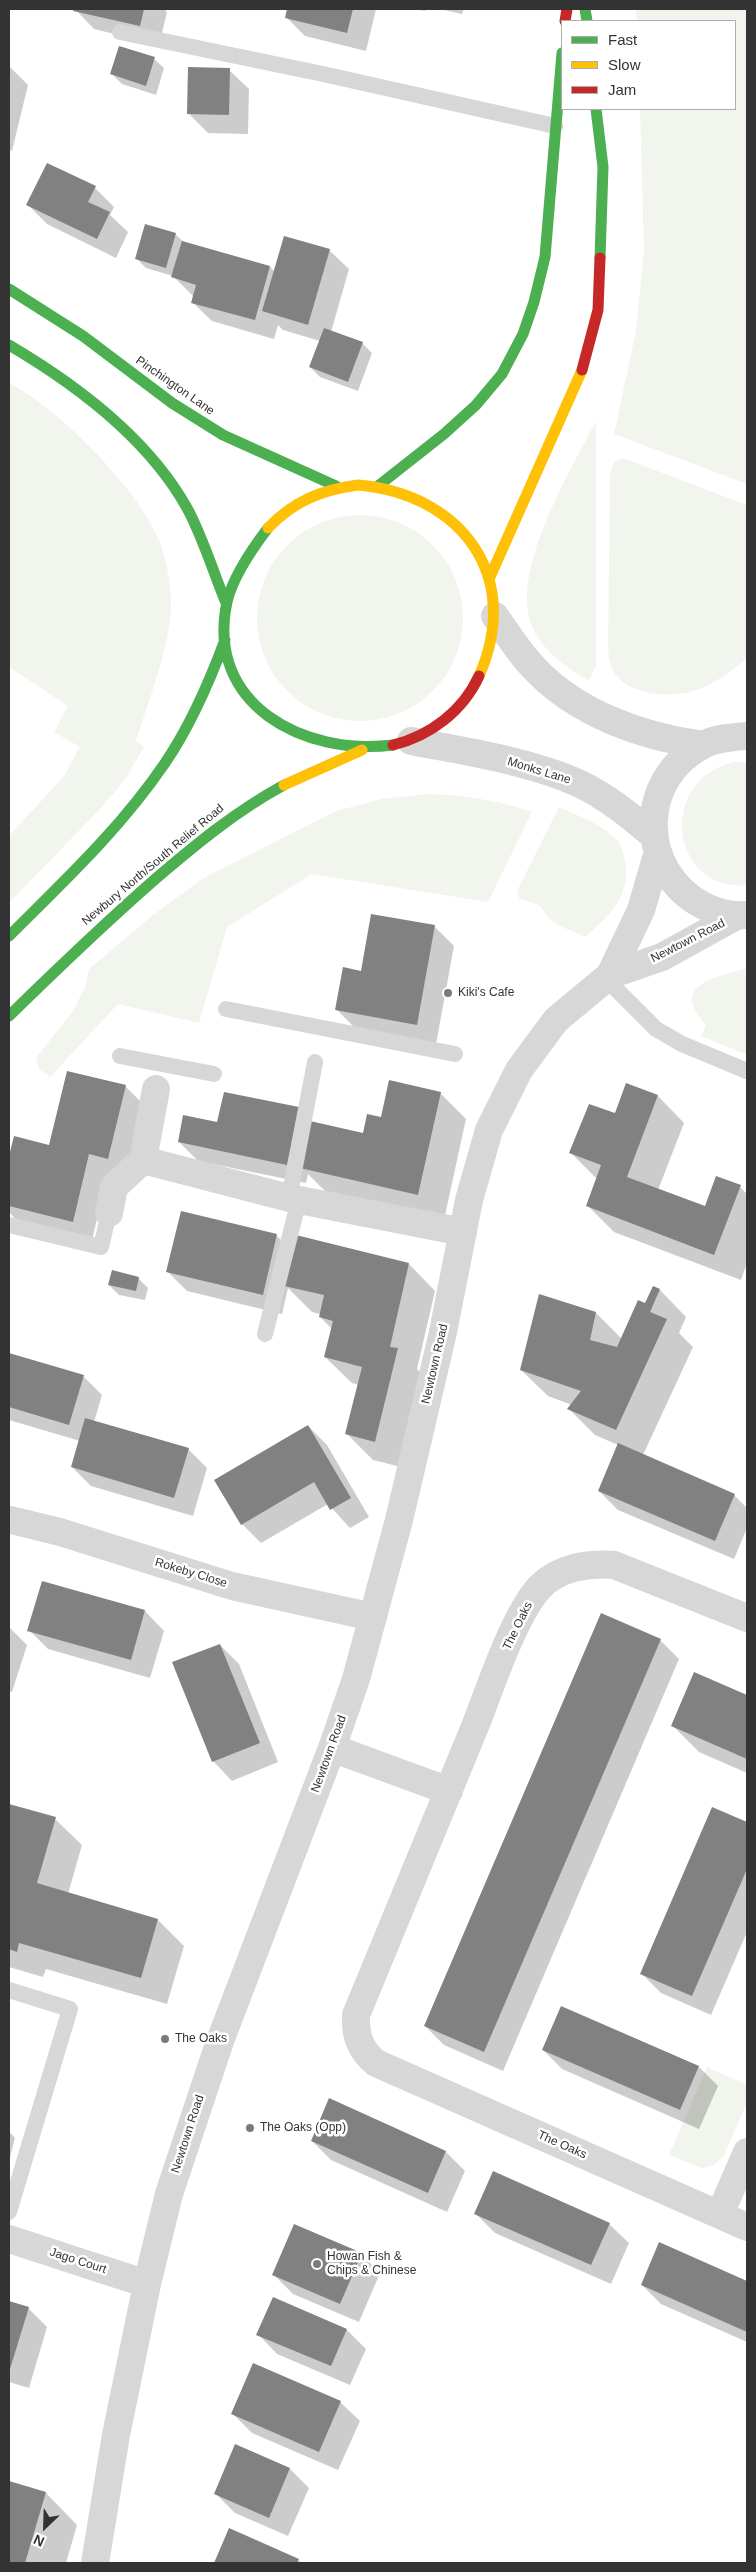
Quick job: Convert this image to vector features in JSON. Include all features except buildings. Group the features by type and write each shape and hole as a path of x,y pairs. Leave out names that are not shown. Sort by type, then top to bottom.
{"main road":[{"path":"378,486 448,429 485,394 502,375 517,348 539,282 545,256 561,63"},
{"path":"490,577 582,372 598,310 603,167 596,110"},
{"name":"Pinchington Lane","path":"9,289 83,336 172,403 223,435 336,486"},
{"path":"9,345 69,385 99,409 132,438 165,476 186,507 226,603 226,640 236,678 244,693 258,708 305,738 362,750 393,747 411,741 448,717 473,689 489,654 495,616 490,577 470,541 445,516 416,498 378,486 336,486 314,493 278,518 248,555 226,603"},
{"path":"9,936 130,810 155,779 180,739 204,694 226,640"},
{"name":"Newbury North/South Relief Road","path":"9,1016 89,937 215,828 256,800 302,774 362,750"}],"street":[{"path":"495,616 534,668 594,712 666,740 712,742 747,736"},
{"name":"Newtown Road","path":"608,976 641,910 655,845 654,808 664,782 680,761 712,742 747,715"},
{"name":"Monks Lane","path":"411,741 493,757 571,780 606,798 655,845"},
{"path":"655,845 670,878 688,898 712,910 743,915"},
{"name":"Newtown Road","path":"95,2563 116,2435 147,2284 177,2167 216,2050 332,1748 356,1679 406,1492 443,1332 476,1171 489,1130 519,1070 556,1020 608,976 662,957 743,915"},
{"path":"109,1213 114,1187 143,1160 160,1077"},
{"path":"143,1160 294,1199 463,1232"},
{"name":"Rokeby Close","path":"10,1517 232,1586 373,1617"},
{"name":"The Oaks","path":"747,1618 614,1565 592,1564 556,1576 541,1586 528,1603 449,1790 356,2015 355,2029 358,2040 366,2055 376,2063 747,2227"},
{"path":"332,1748 449,1790"},
{"path":"720,2214 747,2152"},
{"name":"Jago Court","path":"9,2239 147,2284"}],"lane":[{"path":"120,32 555,126"},
{"path":"608,976 656,1029 682,1044 747,1071"},
{"path":"226,1009 455,1054"},
{"path":"120,1056 160,1077 214,1074"},
{"path":"265,1334 294,1199 315,1062"},
{"path":"9,1225 101,1247 109,1213"},
{"path":"9,1990 70,2009 9,2212"}],"shaded area":[{"path":"636,9 747,9 747,484 614,434 636,331 644,251 640,110 736,110 736,20 637,20"},
{"path":"9,383 50,410 71,429 92,449 130,493 156,534 167,567 171,601 170,618 163,654 136,741 144,747 124,781 99,810 9,903 9,836 64,776 80,747 54,732 68,706 9,667"},
{"path":"596,421 596,665 589,681 565,665 539,639 534,630 528,608 528,581 545,524 558,494"},
{"path":"623,458 747,505 747,658 724,676 699,689 678,694 655,694 643,691 623,682 611,666 608,649 610,474 614,462"},
{"path":"360,515 380,517 399,523 433,545 455,579 461,598 463,618 461,638 455,657 433,691 399,713 380,719 360,721 340,719 321,713 287,691 265,657 259,638 257,618 259,598 265,579 287,545 321,523 340,517"},
{"path":"735,762 747,762 747,885 721,883 702,872 689,854 682,833 684,810 692,790 709,772"},
{"path":"427,794 480,799 532,812 488,902 312,874 227,927 199,1023 118,1004 50,1077 39,1069 36,1058 73,1011 86,985 89,969 153,915 202,879 336,811 382,799"},
{"path":"559,807 604,829 620,844 625,860 626,872 622,894 603,921 585,937 550,920 540,906 519,898 517,891"},
{"path":"747,968 747,1055 701,1036 706,1025 696,1011 692,1000 694,992 701,985 722,975"},
{"path":"707,2067 747,2085 747,2103 723,2157 712,2166 701,2168 669,2155"}],"traffic: fast":[{"path":"585,9 587,20"},
{"path":"378,486 444,434 476,405 502,374 523,334 534,302 545,257 561,65"},
{"path":"596,110 603,167 600,258"},
{"path":"9,289 83,336 172,403 223,435 336,486"},
{"path":"9,345 60,378 109,415 152,459 171,483 187,508 203,542 226,603"},
{"path":"268,528 238,573 227,602 224,638 231,669 246,695 268,716 296,732 326,742 359,746 393,745"},
{"path":"9,936 111,832 148,787 174,749 191,719 206,688 225,640"},
{"path":"9,1016 98,931 169,868 233,817 284,785"}],"traffic: slow":[{"path":"490,577 582,370"},
{"path":"358,485 395,492 427,505 454,523 474,547 487,574 493,606 491,640 479,676"},
{"path":"268,528 288,511 309,498 332,490 358,485"},
{"path":"284,785 362,750"}],"traffic: jam":[{"path":"565,20 567,9"},
{"path":"582,370 598,310 600,258"},
{"path":"393,745 420,735 444,720 464,700 479,676"}],"place":[{"name":"Kiki's Cafe","path":"448,993"},
{"name":"The Oaks","path":"165,2039"},
{"name":"The Oaks (Opp)","path":"250,2128"},
{"name":"Howan Fish & Chips & Chinese","path":"317,2264"}]}
